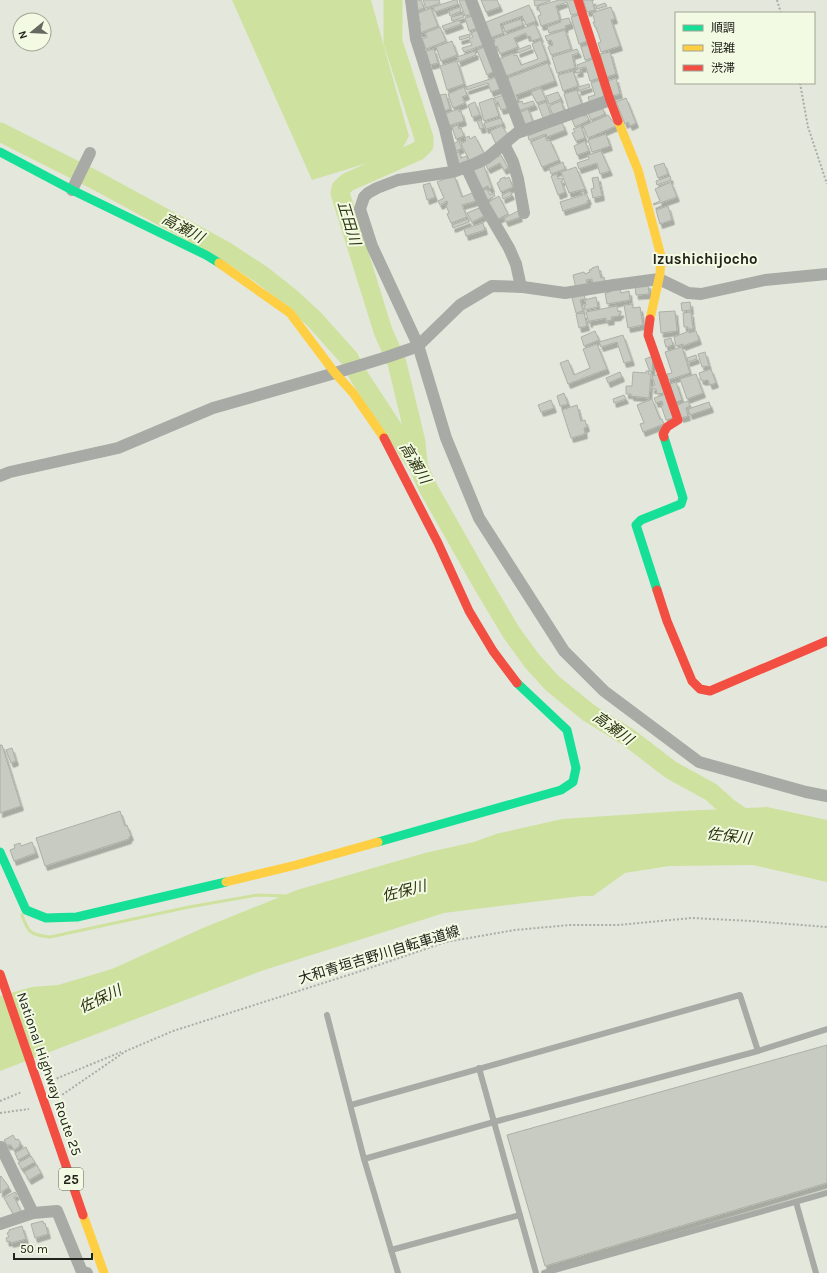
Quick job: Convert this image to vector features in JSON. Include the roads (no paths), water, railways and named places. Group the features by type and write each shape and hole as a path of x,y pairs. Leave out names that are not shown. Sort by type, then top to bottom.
{"main road":[{"path":"578,0 610,100 638,170 661,256 659,279 652,308 648,335 678,420 668,425 664,429 663,434 679,480 683,498 681,504 641,520 636,524 667,621 692,681 700,689 710,691 827,642"},
{"path":"0,152 74,188 206,256 229,269 290,313 353,393 385,439 438,543 469,611 493,651 517,683 567,730 576,768 573,782 561,790 296,865 77,917 46,918 26,910 0,852"},
{"name":"National Highway Route 25","path":"1,977 36,1082 104,1273"}],"street":[{"path":"411,0 416,39 445,129 460,169 485,207 509,248 516,264 521,287"},
{"path":"471,0 522,131"},
{"path":"610,100 517,133 487,158 460,169 398,180 368,193 361,204 360,209 372,246 418,345 446,438 479,518 564,652 604,691 699,762 806,792 827,796"},
{"path":"504,144 513,162 518,179 524,213"},
{"path":"74,188 90,153"},
{"path":"0,476 10,472 118,448 213,408 387,358 418,345 460,305 492,286 521,287 565,293 659,279 688,293 701,294 764,280 827,274"},
{"path":"0,1147 33,1213"},
{"path":"0,1224 33,1213 57,1211 82,1272 87,1273"}],"lane":[{"path":"351,1105 740,995 758,1051"},
{"path":"327,1015 364,1159 398,1273"},
{"path":"364,1159 494,1122 758,1051 827,1029"},
{"path":"479,1068 536,1273"},
{"path":"544,1273 827,1193"},
{"path":"796,1202 816,1273"},
{"path":"391,1250 520,1215"}],"water":[{"path":"232,0 371,0 409,136 400,153 312,180"},
{"name":"佐保川","path":"767,807 827,820 827,882 753,865 669,866 625,873 593,896 582,896 444,913 261,971 0,1071 0,996 32,987 58,985 112,969 203,928 297,890 425,853 474,842 496,834 562,819"}],"waterway":[{"name":"正田川","path":"393,0 393,42 424,138 424,145 418,151 348,182 341,188 340,193 383,331 397,363 416,442 418,463"},
{"name":"高瀬川","path":"0,132 95,180 224,250 262,275 290,297 314,319 349,358 360,378 419,468 427,486 483,585 511,632 532,661 553,684 589,713 628,737 671,770 711,792 729,808 751,823"},
{"path":"22,915 26,926 31,932 50,937 189,907 258,895 286,896"}],"district":[{"name":"Izushichijocho","path":"705,259"}]}
